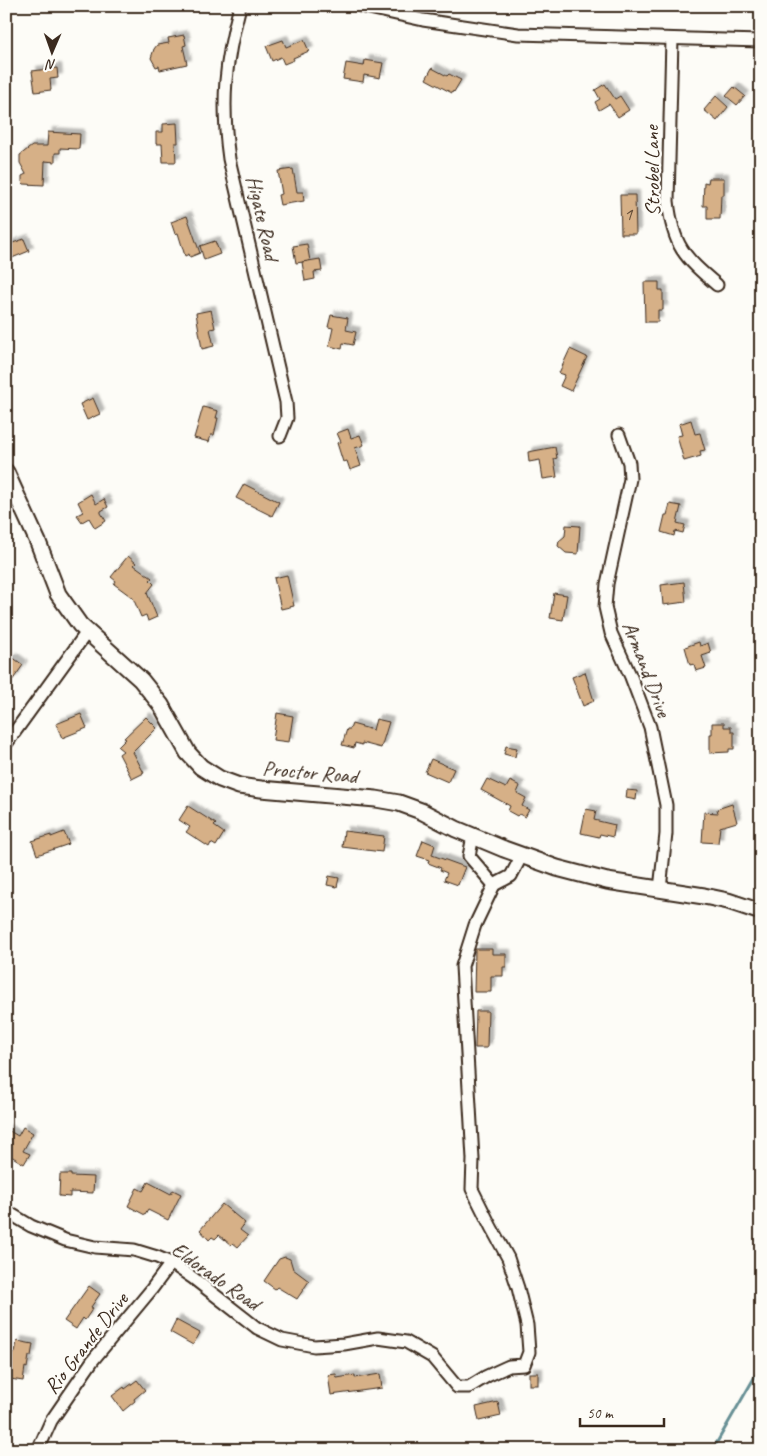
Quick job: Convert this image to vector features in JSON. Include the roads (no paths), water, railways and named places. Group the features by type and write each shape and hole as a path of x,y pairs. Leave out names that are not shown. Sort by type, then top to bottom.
{"main road":[{"name":"Proctor Road","path":"7,474 38,542 58,594 80,625 141,680 161,705 192,756 202,767 220,779 239,786 261,789 376,799 399,803 421,811 473,836 557,868 607,881 712,898 761,912"}],"street":[{"name":"Higate Road","path":"240,6 226,67 224,99 226,132 230,158 286,402 287,418 280,436"},
{"path":"360,6 423,20 518,34 761,41"},
{"name":"Strobel Lane","path":"672,39 668,201 670,218 674,235 684,254 693,265 717,285"},
{"name":"Armand Drive","path":"619,435 629,463 630,479 607,584 605,608 610,633 631,678 650,727 666,805 666,834 660,889"},
{"path":"6,744 87,632"},
{"path":"473,836 469,856 494,885 511,876 522,856"},
{"name":"Eldorado Road","path":"6,1211 31,1226 65,1240 95,1247 134,1250 170,1263 200,1283 257,1328 282,1340 314,1346 344,1344 378,1338 406,1342 432,1357 457,1387 469,1388 487,1376 510,1366 524,1366 529,1352 527,1325 518,1288 508,1258 472,1189 472,1150 462,966 475,925 494,885"},
{"name":"Rio Grande Drive","path":"38,1450 51,1421 93,1360 151,1290 170,1263"}],"waterway":[{"path":"716,1450 716,1444 761,1366"}]}
